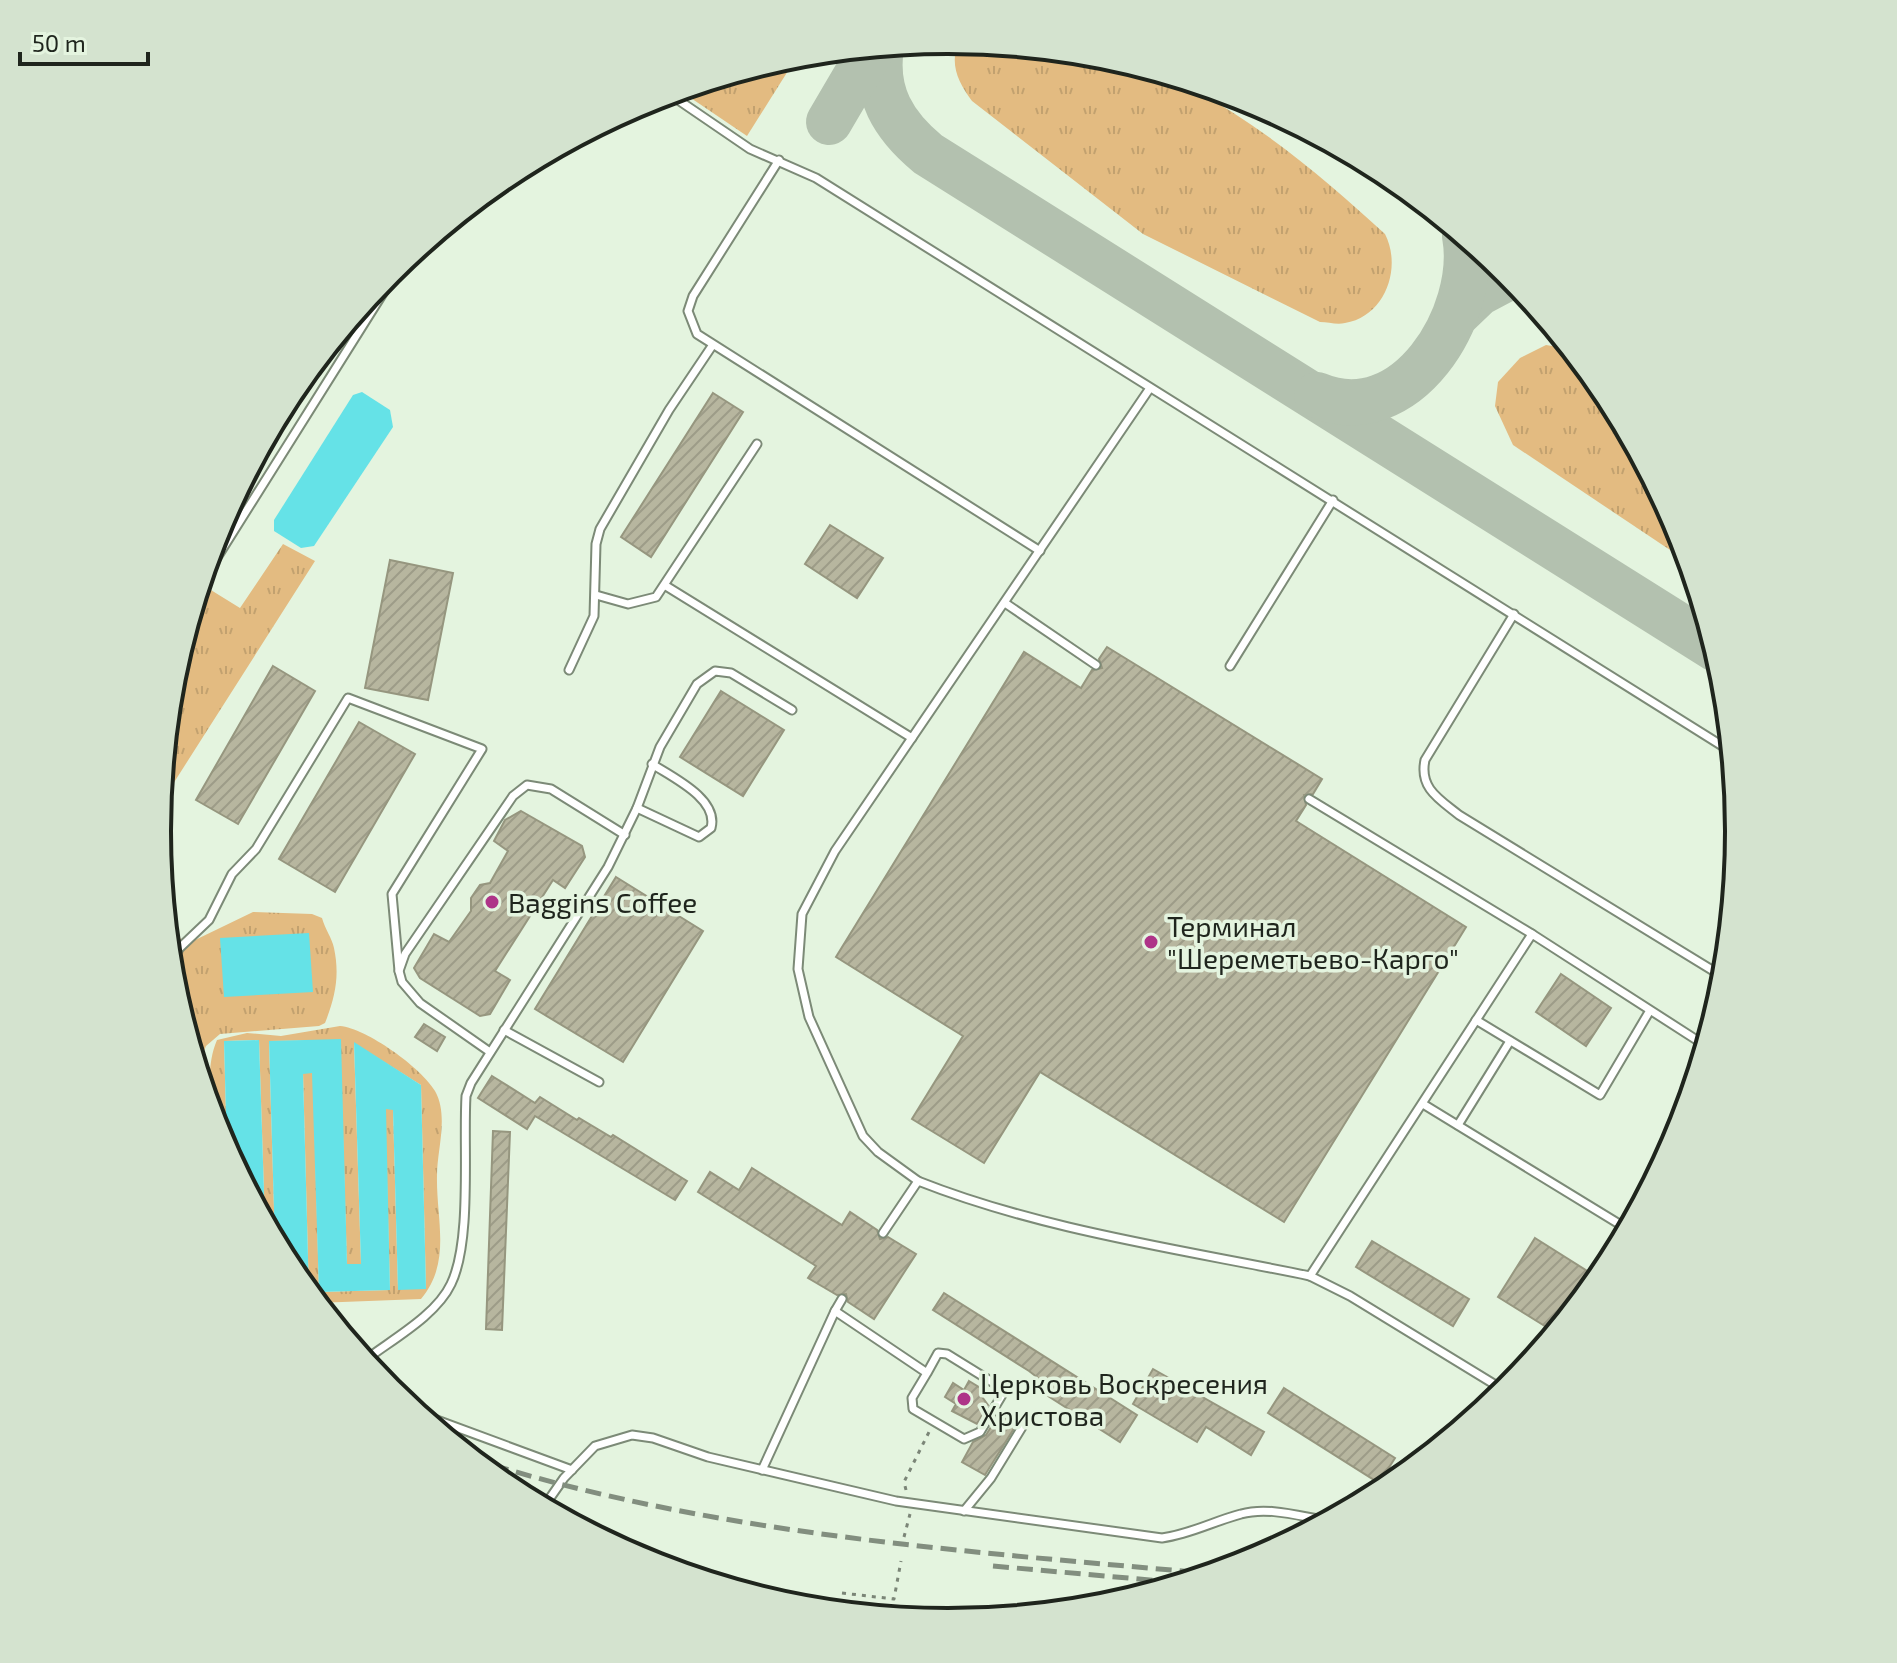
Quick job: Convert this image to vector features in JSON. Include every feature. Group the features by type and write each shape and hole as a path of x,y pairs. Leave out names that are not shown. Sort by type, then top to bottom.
{"lane":[{"path":"681,102 750,149 816,178 1720,745"},
{"path":"779,160 693,296 688,311 697,334 1040,551"},
{"path":"227,541 372,310"},
{"path":"569,670 594,616 596,544 600,529 669,410 712,346"},
{"path":"1150,388 835,851 802,914 798,969 809,1017 825,1059 863,1136 878,1152 918,1181 963,1198 1106,1234 1310,1276 1350,1296 1494,1384"},
{"path":"596,595 628,604 656,597 757,444"},
{"path":"1230,666 1333,500"},
{"path":"666,586 912,738"},
{"path":"1005,603 1096,665"},
{"path":"1514,614 1425,760 1423,770 1427,787 1459,815 1713,971"},
{"path":"373,1354 429,1310 450,1286 461,1251 466,1096 625,835 652,764 697,684 715,671 731,673 792,710"},
{"path":"180,947 209,920 232,874 256,849 348,698 482,749 392,894 402,982 420,1003 490,1052"},
{"path":"637,808 699,837 711,828 712,814 706,805 652,764"},
{"path":"399,971 405,954 521,788 539,785 551,789 625,835"},
{"path":"1309,799 1532,934 1698,1041"},
{"path":"1310,1276 1532,934"},
{"path":"1476,1020 1600,1095 1649,1012"},
{"path":"504,1030 599,1082"},
{"path":"1458,1125 1510,1041"},
{"path":"1423,1104 1619,1224"},
{"path":"883,1233 918,1181"},
{"path":"762,1470 842,1299"},
{"path":"835,1311 927,1373"},
{"path":"938,1353 947,1354 997,1385 1002,1395 980,1432 964,1439 913,1409 912,1398 927,1373 938,1353"},
{"path":"964,1511 991,1478 1027,1419"},
{"path":"444,1423 572,1470"},
{"path":"550,1499 595,1446 632,1435 762,1470 908,1503 1162,1538 1191,1534 1241,1514 1262,1511 1312,1518"}],"path":[{"path":"904,1537 911,1520 904,1482 935,1421"},
{"path":"842,1593 894,1599 901,1561"}],"green space":[{"path":"955,54 999,56 1100,69 1150,80 1210,100 1290,153 1385,234 1392,261 1387,288 1371,311 1359,319 1342,324 1320,322 1143,234 972,101 956,72"},
{"path":"788,71 747,136 691,98"},
{"path":"1546,345 1556,347 1565,358 1622,443 1646,488 1674,553 1513,445 1495,406 1498,382 1520,358"},
{"path":"283,544 315,561 173,784 186,680 210,589 240,608"},
{"path":"253,912 312,914 322,918 333,944 337,968 336,987 325,1023 220,1034 203,1053 179,938 193,941"},
{"path":"340,1026 351,1028 378,1041 406,1061 435,1091 442,1122 437,1176 439,1255 431,1285 421,1299 330,1302 323,1292 390,1290 385,1109 393,1109 398,1289 426,1289 421,1085 354,1043 361,1264 347,1265 340,1040 269,1041 274,1219 264,1200 259,1040 224,1041 226,1119 210,1075 217,1040 247,1033 281,1036"},
{"path":"303,1073 313,1073 319,1287 308,1272"}],"water":[{"path":"362,392 390,410 393,427 314,546 301,548 274,531 274,520 353,395"},
{"path":"309,933 313,992 224,997 220,938"},
{"path":"341,1039 347,1264 361,1264 354,1042 421,1085 426,1289 398,1290 393,1110 386,1109 390,1290 323,1292 319,1287 312,1073 303,1074 308,1272 302,1263 274,1219 269,1041"},
{"path":"259,1040 264,1200 226,1119 224,1041"}],"building":[{"path":"713,393 743,412 651,557 621,537"},
{"path":"830,525 883,558 857,598 805,564"},
{"path":"390,560 453,573 428,700 365,688"},
{"name":"Терминал \"Шереметьево-Карго\"","path":"1107,647 1322,779 1313,794 1304,795 1306,805 1296,821 1466,927 1284,1222 1040,1072 984,1163 912,1119 963,1036 836,957 1024,652 1081,688 1092,670 1102,668 1099,659"},
{"path":"273,666 315,691 238,824 196,800"},
{"path":"721,691 784,730 743,796 680,757"},
{"path":"359,722 415,754 335,892 279,859"},
{"path":"521,811 582,846 585,857 565,888 553,880 495,971 510,980 490,1014 480,1016 420,978 414,968 434,934 449,942 471,911 471,898 480,885 490,883 508,851 494,841 505,820"},
{"path":"616,877 703,931 623,1062 535,1009"},
{"path":"1561,974 1611,1008 1586,1046 1536,1012"},
{"path":"424,1024 445,1037 437,1051 415,1037"},
{"path":"492,1076 535,1103 540,1097 577,1120 579,1118 611,1137 613,1135 687,1181 675,1200 535,1116 527,1129 478,1098"},
{"path":"493,1131 510,1132 502,1330 486,1329"},
{"path":"752,1168 842,1225 850,1212 877,1230 880,1239 888,1237 916,1254 874,1319 848,1302 846,1294 837,1295 808,1278 816,1266 698,1192 710,1172 739,1190"},
{"path":"1535,1238 1589,1272 1547,1327 1498,1297"},
{"path":"1372,1241 1469,1299 1453,1326 1356,1267"},
{"path":"944,1293 1137,1415 1120,1442 1037,1389 1042,1381 1029,1371 933,1310"},
{"path":"1153,1369 1264,1432 1251,1455 1206,1427 1197,1442 1133,1404"},
{"name":"Церковь Воскресения Христова","path":"969,1381 982,1389 980,1394 988,1405 977,1424 952,1411 956,1404 945,1397 953,1383 964,1390"},
{"path":"1284,1388 1395,1458 1384,1475 1376,1481 1268,1413"},
{"path":"1000,1412 1018,1422 985,1475 962,1462 973,1442 986,1435"}],"taxiway":[{"path":"880,58 880,79 889,107 905,132 928,154 1702,640"},
{"path":"829,122 866,59"},
{"path":"1317,395 1349,402 1380,397 1407,382 1430,359 1448,331 1460,299 1465,251"},
{"path":"1456,315 1479,293 1499,283"}],"railway":[{"path":"502,1467 652,1505 745,1522 933,1547 1187,1571"},
{"path":"993,1566 1158,1581"}],"place":[{"name":"Baggins Coffee","path":"492,902"},
{"name":"Терминал \"Шереметьево-Карго\"","path":"1151,942"},
{"name":"Церковь Воскресения Христова","path":"964,1399"}]}
